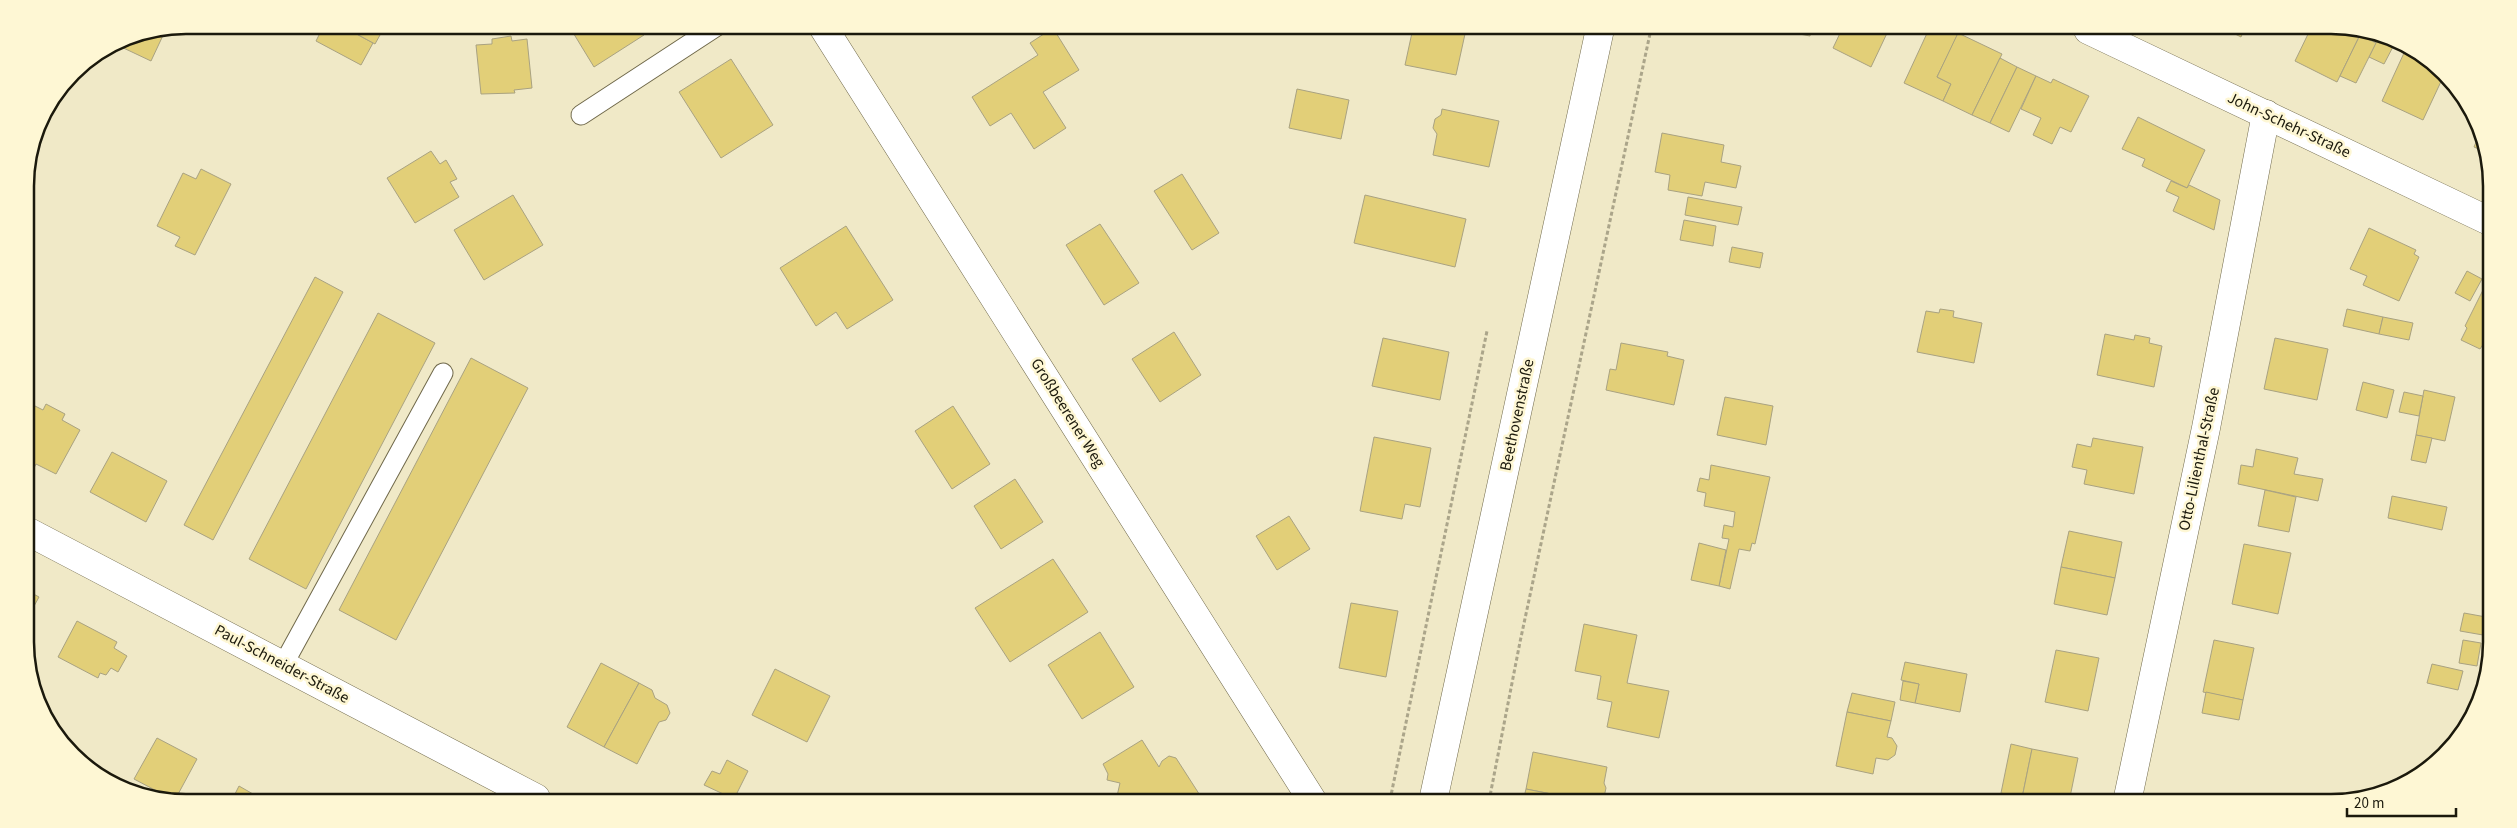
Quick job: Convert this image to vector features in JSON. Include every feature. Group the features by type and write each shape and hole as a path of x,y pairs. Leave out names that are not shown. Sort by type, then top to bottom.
{"street":[{"name":"Großbeerener Weg","path":"828,34 1308,794"},
{"name":"Beethovenstraße","path":"1434,794 1599,34"},
{"name":"John-Schehr-Straße","path":"2096,34 2483,217"},
{"name":"Otto-Lilienthal-Straße","path":"2129,794 2206,428 2266,114"},
{"name":"Paul-Schneider-Straße","path":"34,535 528,794"}],"lane":[{"path":"581,115 706,34"},
{"path":"282,664 443,373"}],"path":[{"path":"1490,794 1522,633 1650,34"},
{"path":"1391,794 1487,331"}],"building":[{"path":"320,34 356,34 373,43 361,65 316,41"},
{"path":"357,34 381,34 375,44"},
{"path":"574,34 644,35 594,67"},
{"path":"1044,34 1057,34 1079,70 1043,92 1066,128 1034,149 1011,113 990,126 972,97 1038,55 1030,43"},
{"path":"1412,34 1465,34 1456,75 1405,65"},
{"path":"1840,34 1887,34 1871,67 1833,48"},
{"path":"1927,34 1958,34 1937,77 1951,84 1943,101 1904,83"},
{"path":"1958,34 2002,54 1972,115 1943,101 1951,84 1937,77"},
{"path":"2308,34 2359,37 2337,82 2295,61"},
{"path":"163,36 151,61 123,48 146,39"},
{"path":"511,36 512,41 527,39 532,88 514,90 515,93 481,94 476,45 492,44 492,39"},
{"path":"2359,37 2376,43 2356,83 2340,76"},
{"path":"2377,41 2393,47 2384,64 2369,57"},
{"path":"2404,53 2424,65 2441,81 2423,120 2382,101"},
{"path":"2000,58 2017,67 1990,123 1972,115"},
{"path":"731,59 773,125 721,158 679,92"},
{"path":"2017,67 2036,76 2009,132 1990,123"},
{"path":"2036,76 2051,83 2053,79 2089,96 2071,132 2060,127 2052,144 2033,135 2041,118 2021,109"},
{"path":"1297,89 1349,100 1341,139 1289,128"},
{"path":"1442,109 1499,121 1489,167 1433,155 1437,134 1433,128 1435,119 1441,115"},
{"path":"2138,117 2205,150 2187,188 2142,166 2145,159 2122,149"},
{"path":"1662,133 1724,145 1721,162 1741,166 1736,188 1705,182 1702,196 1668,190 1670,175 1655,172"},
{"path":"431,151 440,164 446,160 457,179 450,182 459,197 415,223 387,178"},
{"path":"201,169 231,184 195,255 175,246 180,237 157,226 183,173 196,179"},
{"path":"1182,174 1219,233 1192,250 1154,191"},
{"path":"2171,181 2187,188 2189,185 2220,200 2214,230 2173,211 2179,197 2166,191"},
{"path":"513,195 543,245 484,280 454,230"},
{"path":"1365,195 1466,219 1455,267 1354,243"},
{"path":"1688,197 1742,207 1738,225 1685,215"},
{"path":"1684,220 1716,226 1713,246 1680,240"},
{"path":"1100,224 1139,283 1104,305 1066,245"},
{"path":"846,226 893,300 847,329 836,312 816,326 780,268"},
{"path":"2369,228 2416,250 2414,254 2419,257 2399,301 2363,285 2367,276 2350,269"},
{"path":"1732,247 1763,253 1760,268 1729,262"},
{"path":"2467,271 2482,279 2470,301 2455,293"},
{"path":"315,277 343,292 213,540 184,525"},
{"path":"2483,290 2483,344 2480,349 2461,340 2467,328 2465,326"},
{"path":"1940,309 1954,311 1953,317 1982,323 1974,363 1917,352 1926,311 1939,313"},
{"path":"2347,309 2383,317 2379,334 2343,326"},
{"path":"378,313 435,343 306,589 249,559"},
{"path":"2383,317 2413,323 2409,340 2379,334"},
{"path":"1174,332 1201,375 1160,402 1132,359"},
{"path":"2105,334 2134,340 2135,335 2150,338 2149,343 2162,346 2154,387 2097,375"},
{"path":"1383,338 1449,352 1440,400 1372,386"},
{"path":"2275,338 2328,349 2317,400 2264,389"},
{"path":"1621,343 1668,352 1667,356 1684,360 1674,405 1606,390 1610,369 1616,370"},
{"path":"471,358 528,388 396,640 339,610"},
{"path":"2363,382 2394,390 2387,418 2356,410"},
{"path":"2424,390 2455,397 2445,441 2416,435"},
{"path":"2404,392 2423,396 2419,416 2399,412"},
{"path":"1725,397 1773,406 1766,445 1717,435"},
{"path":"46,404 65,414 62,420 80,430 56,474 36,464 34,468 34,406 43,410"},
{"path":"953,406 990,464 952,489 915,431"},
{"path":"2416,435 2432,438 2426,463 2411,460"},
{"path":"1374,437 1431,448 1420,507 1405,504 1402,519 1360,511"},
{"path":"2093,438 2143,447 2134,494 2084,484 2087,470 2072,467 2077,444 2091,447"},
{"path":"2256,449 2298,458 2294,474 2323,479 2318,501 2238,484 2241,465 2253,467"},
{"path":"112,452 167,481 146,522 90,492"},
{"path":"1711,465 1770,477 1755,544 1752,543 1750,551 1739,549 1730,589 1719,586 1729,539 1722,538 1724,525 1733,527 1735,512 1704,506 1706,493 1697,491 1700,478 1709,480"},
{"path":"1015,479 1043,522 1001,549 974,506"},
{"path":"2265,490 2296,497 2289,532 2258,526"},
{"path":"2392,496 2447,507 2442,530 2388,518"},
{"path":"1289,516 1310,549 1277,570 1256,536"},
{"path":"2069,531 2122,542 2115,578 2061,567"},
{"path":"1699,543 1726,550 1719,586 1691,580"},
{"path":"2244,544 2291,553 2278,614 2232,604"},
{"path":"1053,559 1088,612 1010,662 975,608"},
{"path":"2061,567 2115,578 2107,615 2054,604"},
{"path":"34,594 39,597 34,606"},
{"path":"1351,603 1398,611 1386,677 1339,668"},
{"path":"2464,613 2483,616 2483,635 2460,631"},
{"path":"77,621 117,642 114,648 127,656 118,672 111,668 106,675 100,673 98,678 58,657"},
{"path":"1584,624 1637,635 1627,683 1669,691 1659,738 1607,727 1612,702 1597,699 1601,676 1575,671"},
{"path":"1100,632 1134,687 1082,719 1048,665"},
{"path":"2214,640 2254,648 2243,700 2203,692"},
{"path":"2463,640 2481,643 2477,666 2459,663"},
{"path":"2056,650 2099,658 2088,711 2045,702"},
{"path":"1905,662 1967,674 1960,712 1915,703 1919,684 1901,680"},
{"path":"601,663 639,683 604,747 567,727"},
{"path":"2432,664 2463,671 2458,690 2427,683"},
{"path":"775,669 830,696 807,742 752,715"},
{"path":"1903,681 1919,684 1915,703 1900,700"},
{"path":"639,683 652,690 655,698 667,705 670,713 666,720 659,722 637,764 604,747"},
{"path":"2206,692 2243,700 2239,720 2202,713"},
{"path":"1852,693 1895,702 1891,721 1847,712"},
{"path":"1847,712 1891,721 1887,737 1892,738 1897,746 1895,755 1888,760 1876,758 1873,774 1836,766"},
{"path":"157,738 197,759 178,794 157,791 134,779"},
{"path":"1142,740 1159,767 1162,761 1169,756 1176,758 1199,794 1117,794 1120,783 1107,780 1108,774 1103,764"},
{"path":"2011,744 2032,749 2023,794 2001,793"},
{"path":"2032,749 2078,758 2071,794 2023,794"},
{"path":"1533,752 1607,767 1604,783 1606,788 1605,794 1551,794 1526,789"},
{"path":"727,760 748,771 736,794 723,794 704,785 712,771 720,774"},
{"path":"239,786 253,794 235,794"},
{"path":"1526,789 1551,794 1525,794"}]}
